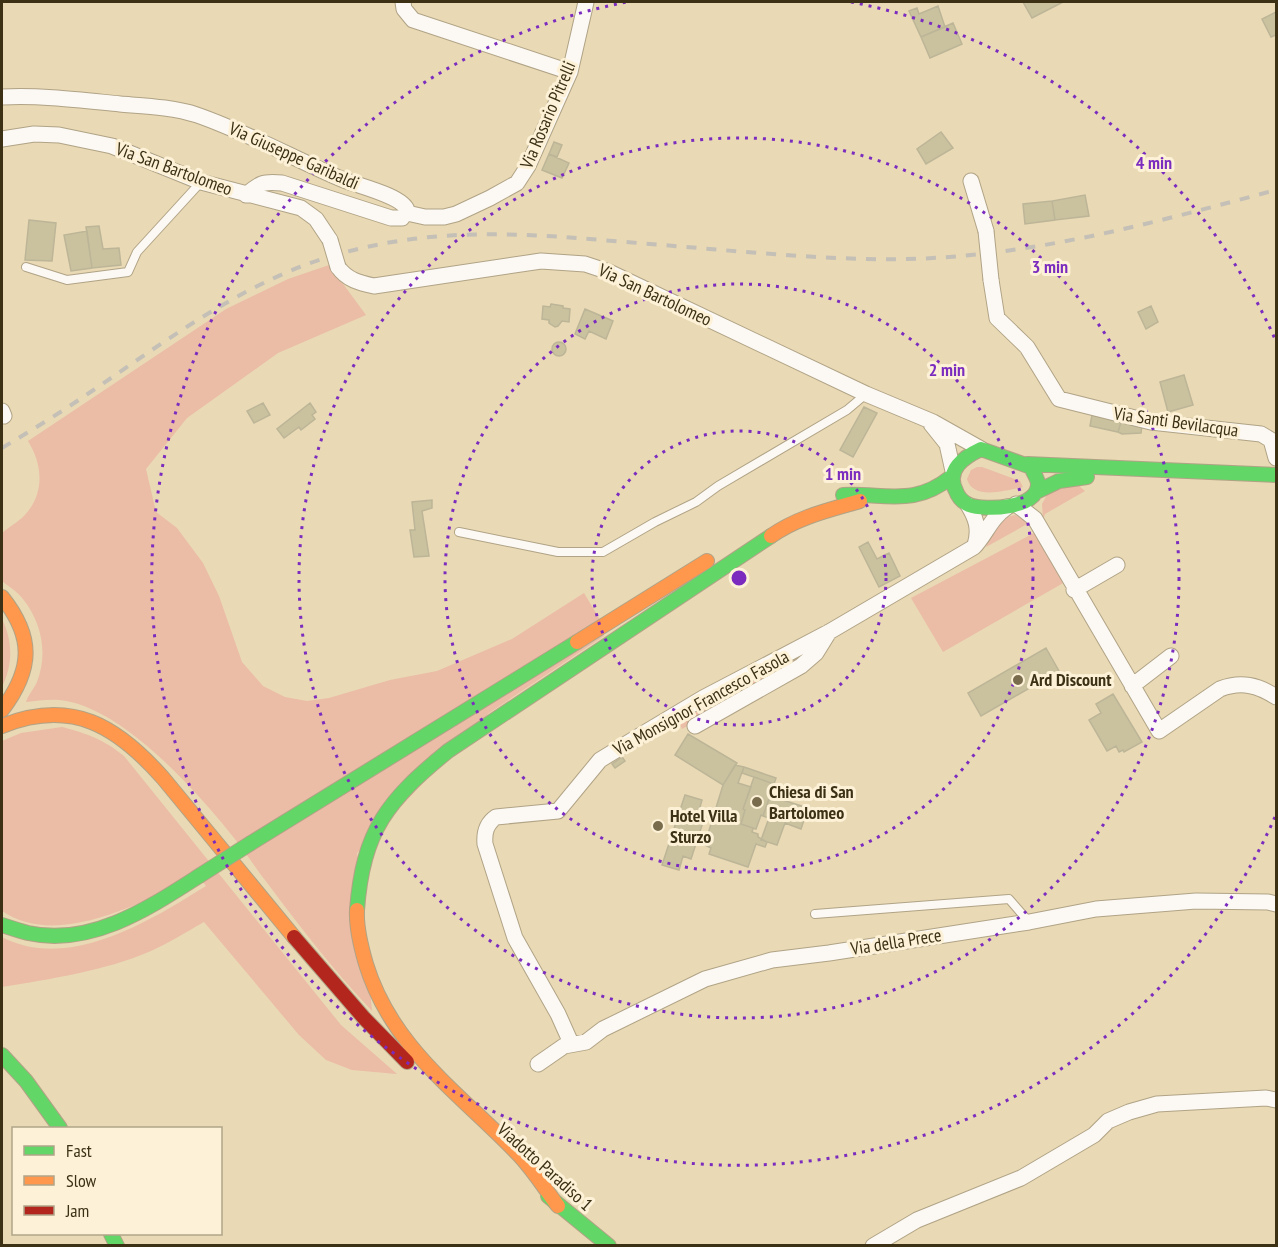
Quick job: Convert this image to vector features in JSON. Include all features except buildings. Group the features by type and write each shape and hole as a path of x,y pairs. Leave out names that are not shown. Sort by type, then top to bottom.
{"main road":[{"path":"735,543 775,519 837,495 902,498 920,496 937,489 965,457 981,449 1027,464 1276,474"},
{"path":"1027,464 1037,477 1035,494"},
{"path":"820,502 860,501 914,506 1013,505 1026,502 1035,494 1068,478 1193,472"},
{"path":"952,474 956,492 967,504"},
{"path":"464,1110 410,1046 390,1017 375,991 364,964 356,922 358,884 371,838 387,810 405,788 448,752 788,525 810,515 860,501"},
{"path":"2,925 17,932 37,936 76,935 117,923 151,906 716,555"},
{"path":"2,597 19,620 27,650 23,676 2,710"},
{"path":"2,726 41,715 61,714 94,722 132,747 158,772 207,829 342,995 464,1110"},
{"path":"2,1055 26,1081 59,1127"},
{"name":"Viadotto Paradiso 1","path":"464,1110 529,1166 558,1206 609,1245"}],"street":[{"path":"403,2 404,9 413,20 570,72"},
{"name":"Via Rosario Pitrelli","path":"407,213 425,217 444,217 456,214 517,183 528,166 570,72 586,2"},
{"name":"Via Giuseppe Garibaldi","path":"2,97 33,95 142,106 194,114 263,142 340,178 395,199 405,205 407,213 402,218 391,218 282,183 259,183 246,195"},
{"name":"Via San Bartolomeo","path":"2,139 34,134 82,139 112,146 201,182 301,208 316,219 330,240 338,267 345,275 352,280 374,286 541,261 585,264 609,272 866,394 933,422 981,449"},
{"name":"Via Santi Bevilacqua","path":"971,182 986,231 997,318 1027,347 1059,399 1151,422 1261,434 1271,440 1276,458"},
{"path":"924,419 943,436 950,453 952,474"},
{"path":"1035,494 1044,535"},
{"path":"967,504 978,528 974,548"},
{"path":"974,548 980,542 989,524 1013,505 1035,519 1074,590 1159,731 1220,689 1228,686 1245,683 1276,697"},
{"name":"Via Monsignor Francesco Fasola","path":"571,1043 558,1014 515,938 485,844 486,829 489,823 496,817 558,811 600,760 703,698 829,632 974,548"},
{"path":"1074,590 1117,565"},
{"path":"695,726 801,666 816,653 829,632"},
{"path":"1132,686 1171,656"},
{"name":"Via della Prece","path":"538,1064 555,1051 571,1043 586,1042 603,1029 705,980 772,960 1029,922 1096,909 1196,901 1276,904"},
{"path":"873,1245 917,1220 1021,1178 1094,1135 1108,1121 1129,1112 1157,1104 1266,1098 1276,1100"}],"lane":[{"path":"26,267 67,280 128,272 137,252 201,182"},
{"path":"459,532 558,552 603,552 696,502 718,486 847,410 866,394"},
{"path":"815,914 1009,899 1029,922"}],"shaded area":[{"path":"332,264 335,273 366,315 278,353 187,418 146,469 156,512 177,528 203,563 219,596 242,662 263,686 285,697 307,701 329,698 390,680 437,671 512,639 584,593 599,618 604,636 489,713 357,853 372,1011 318,949 215,815 158,756 115,722 92,710 60,700 26,702 37,682 42,661 39,628 23,599 2,581 2,533 24,516 31,507 36,498 40,479 37,460 28,441 226,309 288,279"},
{"path":"977,467 1020,481 1023,487 1000,492 976,490 970,486 967,479 971,470"},
{"path":"1077,484 1085,491 1045,514 1043,519 1042,504 1048,493"},
{"path":"1015,515 1029,523 986,547 998,523"},
{"path":"1036,532 1065,582 943,652 911,598"},
{"path":"2,619 10,645 10,661 2,687"},
{"path":"807,650 809,653 754,688 749,679"},
{"path":"744,682 749,691 682,729 678,719"},
{"path":"62,727 95,738 124,756 341,1025 397,1074 352,1070 326,1060 299,1035 204,922 158,948 115,964 77,974 2,987 2,937 27,946 54,949 81,945 108,938 134,927 206,886 199,876 128,908 75,923 49,925 25,922 2,911 2,741 21,733"}],"railway":[{"path":"2,448 70,406 186,327 252,289 321,259 392,242 458,235 524,235 806,256 920,259 972,255 1074,240 1175,217 1276,190"}],"traffic: fast":[{"path":"981,449 1031,467 1038,482 1036,492 1029,499 1020,503 998,508 977,507 961,499 953,483 955,471 963,460 981,449"},
{"path":"1027,464 1276,475"},
{"path":"843,495 912,495 925,492 951,477"},
{"path":"1036,492 1059,481 1087,477"},
{"path":"357,910 365,858 373,837 382,819 409,785 448,751 771,536"},
{"path":"251,843 577,642"},
{"path":"199,876 251,843"},
{"path":"2,925 28,933 51,936 97,930 140,912 199,876"},
{"path":"2,1055 26,1081 59,1127"},
{"path":"548,1196 609,1246"},
{"path":"112,1235 117,1246"}],"traffic: slow":[{"path":"771,536 803,519 860,501"},
{"path":"577,642 707,561"},
{"path":"2,597 20,626 26,653 20,681 2,710"},
{"path":"2,726 27,718 50,715 72,716 92,722 128,744 163,778 294,937"},
{"path":"357,910 358,931 366,964 378,994 393,1021 430,1068 524,1161 558,1206"}],"traffic: jam":[{"path":"294,937 364,1018 407,1062"}],"place":[{"name":"Ard Discount","path":"1018,680"},
{"name":"Chiesa di San Bartolomeo","path":"757,802"},
{"name":"Hotel Villa Sturzo","path":"658,826"}]}
